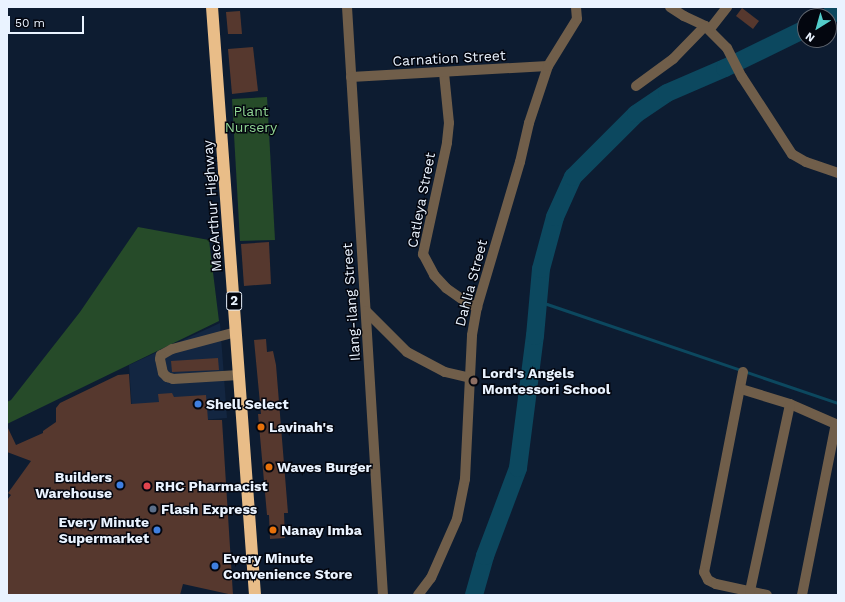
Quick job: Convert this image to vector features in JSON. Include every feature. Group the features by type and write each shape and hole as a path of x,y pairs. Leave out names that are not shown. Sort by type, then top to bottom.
{"highway":[{"name":"MacArthur Highway","path":"212,7 255,595"}],"street":[{"name":"Ilang-ilang Street","path":"347,7 383,595"},
{"name":"Dahlia Street","path":"418,595 431,578 457,519 465,479 472,335 477,307 520,162 529,123 548,66 577,19 576,7"},
{"path":"670,7 708,28 727,48 740,74 792,154 806,162 838,172"},
{"path":"636,86 673,59 708,28 727,7"},
{"name":"Carnation Street","path":"351,78 548,66"},
{"name":"Catleya Street","path":"444,73 449,123 423,254 434,275 446,288 469,304 477,307"},
{"path":"366,311 407,352 445,372 470,378"},
{"path":"236,332 172,349 161,355 160,359 163,373 167,377 173,379 239,375"},
{"path":"743,372 741,389 704,572 708,580 716,584 767,595"},
{"path":"741,389 790,404 837,424 802,595"},
{"path":"750,591 790,404"}],"shaded area":[{"path":"220,323 227,418 133,425 129,365"}],"green space":[{"name":"Plant Nursery","path":"267,97 275,240 240,241 232,99"},
{"path":"138,227 209,240 219,321 7,424 7,402 11,400 80,312"}],"building":[{"path":"742,8 759,21 753,29 736,16"},
{"path":"240,11 242,34 228,34 226,12"},
{"path":"253,47 258,91 232,94 228,49"},
{"path":"269,242 271,284 244,286 241,244"},
{"path":"266,339 267,352 273,351 276,365 288,513 284,513 285,538 270,539 269,515 267,515 258,414 261,414 254,340"},
{"path":"218,358 219,370 172,372 171,361"},
{"name":"Builders Warehouse","path":"129,374 131,404 159,402 158,394 172,393 174,397 206,395 208,420 222,420 233,595 183,584 180,595 7,595 7,500 11,495 8,493 31,461 7,452 7,426 16,445 43,433 43,431 56,422 56,408 60,403 118,375"}],"waterway":[{"path":"474,595 485,556 518,468 535,336 541,269 555,217 573,177 636,114 667,93 725,68 797,33"},
{"path":"538,301 838,403"}],"place":[{"name":"Lord's Angels Montessori School","path":"474,381"},
{"name":"Shell Select","path":"198,404"},
{"name":"Lavinah's","path":"261,427"},
{"name":"Waves Burger","path":"269,467"},
{"name":"Builders Warehouse","path":"120,485"},
{"name":"RHC Pharmacist","path":"147,486"},
{"name":"Flash Express","path":"153,509"},
{"name":"Every Minute Supermarket","path":"157,530"},
{"name":"Nanay Imba","path":"273,530"},
{"name":"Every Minute Convenience Store","path":"215,566"}]}
